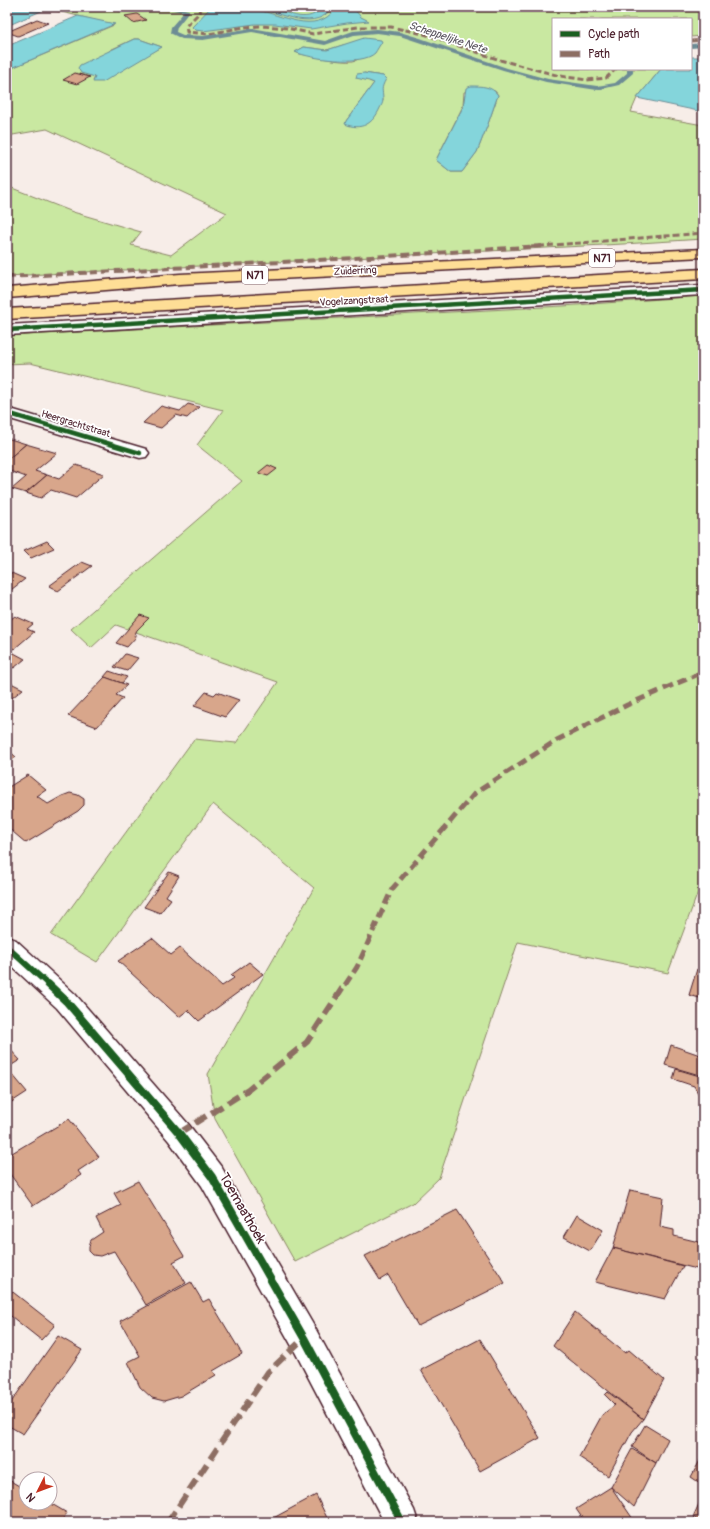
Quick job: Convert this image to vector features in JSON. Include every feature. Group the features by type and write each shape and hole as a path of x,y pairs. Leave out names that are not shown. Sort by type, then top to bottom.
{"highway":[{"name":"Zuiderring","path":"7,292 180,279 703,253"},
{"name":"N71","path":"7,314 703,274"}],"street":[{"name":"Vogelzangstraat","path":"7,330 703,290"},
{"name":"Heergrachtstraat","path":"7,413 140,453"},
{"name":"Toemaathoek","path":"7,947 66,1002 179,1133 212,1177 304,1338 402,1522"}],"green space":[{"path":"42,7 97,7 119,10 170,9 174,7 703,7 703,36 692,37 692,18 552,18 552,70 660,70 637,98 631,112 703,125 703,239 7,276 7,186 73,212 141,232 131,245 171,255 227,213 47,129 7,136 7,70 114,25","holes":["134,39 139,39 162,47 93,81 110,50","382,42 368,53 353,61 334,60 295,52 304,47 327,50 343,45","364,73 383,76 381,87 383,101 346,121 374,83 369,81","495,91 498,95 477,152 462,172 451,172 436,160 463,106 464,92"]},
{"path":"703,296 703,884 698,892 668,973 518,942 439,1178 413,1203 295,1262 215,1119 208,1074 314,888 213,804 97,962 51,935 194,739 236,743 278,682 116,625 91,648 71,629 242,481 197,445 223,410 30,363 7,364 7,336 563,306"}],"water":[{"path":"7,7 42,7 48,8 7,26"},
{"path":"211,7 251,9 287,19 308,22 318,21 327,17 335,9 333,7 355,7 354,9 361,17 369,21 311,29 275,24 255,24 203,31 195,30 192,27"},
{"path":"251,7 270,7 302,17 314,14 320,10 319,7 329,7 330,10 323,17 313,20 303,20"},
{"path":"78,16 115,24 7,70 7,45"},
{"path":"364,38 381,40 382,42 375,53 368,57 359,59 324,59 302,55 295,52 304,47 327,50"},
{"path":"134,39 139,39 162,47 103,82 93,82 95,77 81,73 78,68 80,65"},
{"path":"692,57 703,57 703,112 637,98 660,70 692,70"},
{"path":"364,73 383,76 386,79 382,88 383,102 377,114 370,122 366,125 356,127 345,124 346,121 374,83 356,78 357,74"},
{"path":"471,86 482,86 489,88 498,95 477,152 462,172 451,172 436,160 463,107 466,88"}],"building":[{"path":"137,14 146,20 133,23 125,16"},
{"path":"37,19 48,23 18,36 7,32"},
{"path":"75,73 90,77 77,84 63,80"},
{"path":"188,404 199,407 187,418 176,415 161,428 143,423 161,406 180,411"},
{"path":"7,438 26,444 7,460"},
{"path":"26,444 57,453 35,471 47,475 26,493 12,489 26,477 7,470 7,460"},
{"path":"76,465 104,474 76,498 51,490 41,498 26,493 47,475 59,479"},
{"path":"268,465 277,469 268,476 258,473"},
{"path":"47,541 54,548 31,558 24,551"},
{"path":"82,562 92,566 58,591 49,586"},
{"path":"7,571 25,579 7,593"},
{"path":"140,615 149,618 137,630 134,636 137,636 127,647 116,643"},
{"path":"15,616 33,624 27,629 34,632 14,649 7,646 7,622"},
{"path":"12,652 25,659 14,668 7,665 7,656"},
{"path":"125,654 138,658 127,671 114,667"},
{"path":"109,671 127,677 122,683 104,677"},
{"path":"105,677 127,685 116,695 123,698 97,727 68,716"},
{"path":"7,681 23,689 7,702"},
{"path":"206,692 214,695 217,692 239,700 225,717 194,706"},
{"path":"7,749 16,757 7,763"},
{"path":"28,775 46,790 37,796 48,804 70,793 78,795 84,799 84,805 78,811 26,843 7,827 7,788"},
{"path":"169,872 179,876 166,896 171,899 160,913 144,907"},
{"path":"152,938 171,955 180,948 222,986 234,978 231,975 249,962 263,974 199,1021 188,1010 179,1017 118,961"},
{"path":"697,969 703,971 703,999 689,995"},
{"path":"671,1045 703,1056 703,1076 665,1065"},
{"path":"7,1046 20,1060 7,1068"},
{"path":"7,1068 27,1092 7,1105"},
{"path":"676,1069 703,1077 703,1105 701,1104 702,1100 694,1086 673,1079"},
{"path":"69,1119 99,1157 78,1171 81,1175 33,1206 7,1170 7,1156"},
{"path":"138,1181 184,1256 173,1262 186,1283 146,1305 114,1251 100,1256 93,1255 89,1251 91,1240 103,1232 96,1218 121,1205 114,1193"},
{"path":"630,1190 663,1197 660,1227 674,1230 674,1236 703,1243 702,1264 697,1269 613,1248"},
{"path":"457,1210 505,1283 418,1326 388,1275 380,1280 365,1256"},
{"path":"577,1215 603,1230 590,1251 564,1237"},
{"path":"613,1248 683,1266 665,1299 595,1282"},
{"path":"191,1282 203,1302 209,1299 242,1354 213,1371 216,1375 181,1396 164,1401 152,1398 140,1387 128,1362 140,1356 120,1321"},
{"path":"9,1289 55,1325 41,1340 7,1313 7,1290"},
{"path":"575,1312 625,1353 629,1350 664,1380 643,1419 553,1346"},
{"path":"58,1336 82,1350 23,1434 7,1425 7,1408"},
{"path":"480,1339 540,1438 480,1471 421,1370"},
{"path":"608,1392 643,1419 632,1432 608,1476 579,1457 602,1415 615,1405 605,1395"},
{"path":"645,1425 668,1439 656,1463 632,1447"},
{"path":"632,1449 656,1463 634,1507 611,1487"},
{"path":"703,1455 703,1485 691,1477"},
{"path":"7,1479 18,1485 18,1511 58,1511 58,1508 67,1513 61,1522 7,1522"},
{"path":"611,1487 633,1519 629,1522 585,1522 576,1509"},
{"path":"316,1495 329,1522 266,1522"},
{"path":"703,1495 703,1522 701,1522 693,1517"}],"waterway":[{"name":"Scheppelijke Nete","path":"100,7 122,10 168,7 187,11 174,27 173,33 182,37 203,38 252,30 325,43 353,33 377,31 400,34 505,69 548,81 597,88 617,84 630,73 630,70"},
{"name":"Scheppelijke Nete","path":"692,46 703,45"}],"marked path":[{"path":"202,7 197,15 186,26 187,32 209,34 244,27 272,26 313,34 358,27 380,26 413,31 435,37 500,60 560,76 587,80 606,78 615,70"},
{"path":"692,41 703,40"},
{"path":"7,277 442,253 703,233"},
{"path":"179,1133 248,1090 307,1042 357,967 392,889 475,793 557,740 627,705 703,672"},
{"path":"168,1522 268,1372 304,1338"}],"cycle path":[{"path":"7,330 703,290"},
{"path":"7,413 140,453"},
{"path":"7,947 66,1001 179,1133 212,1177 304,1338 402,1522"}]}
